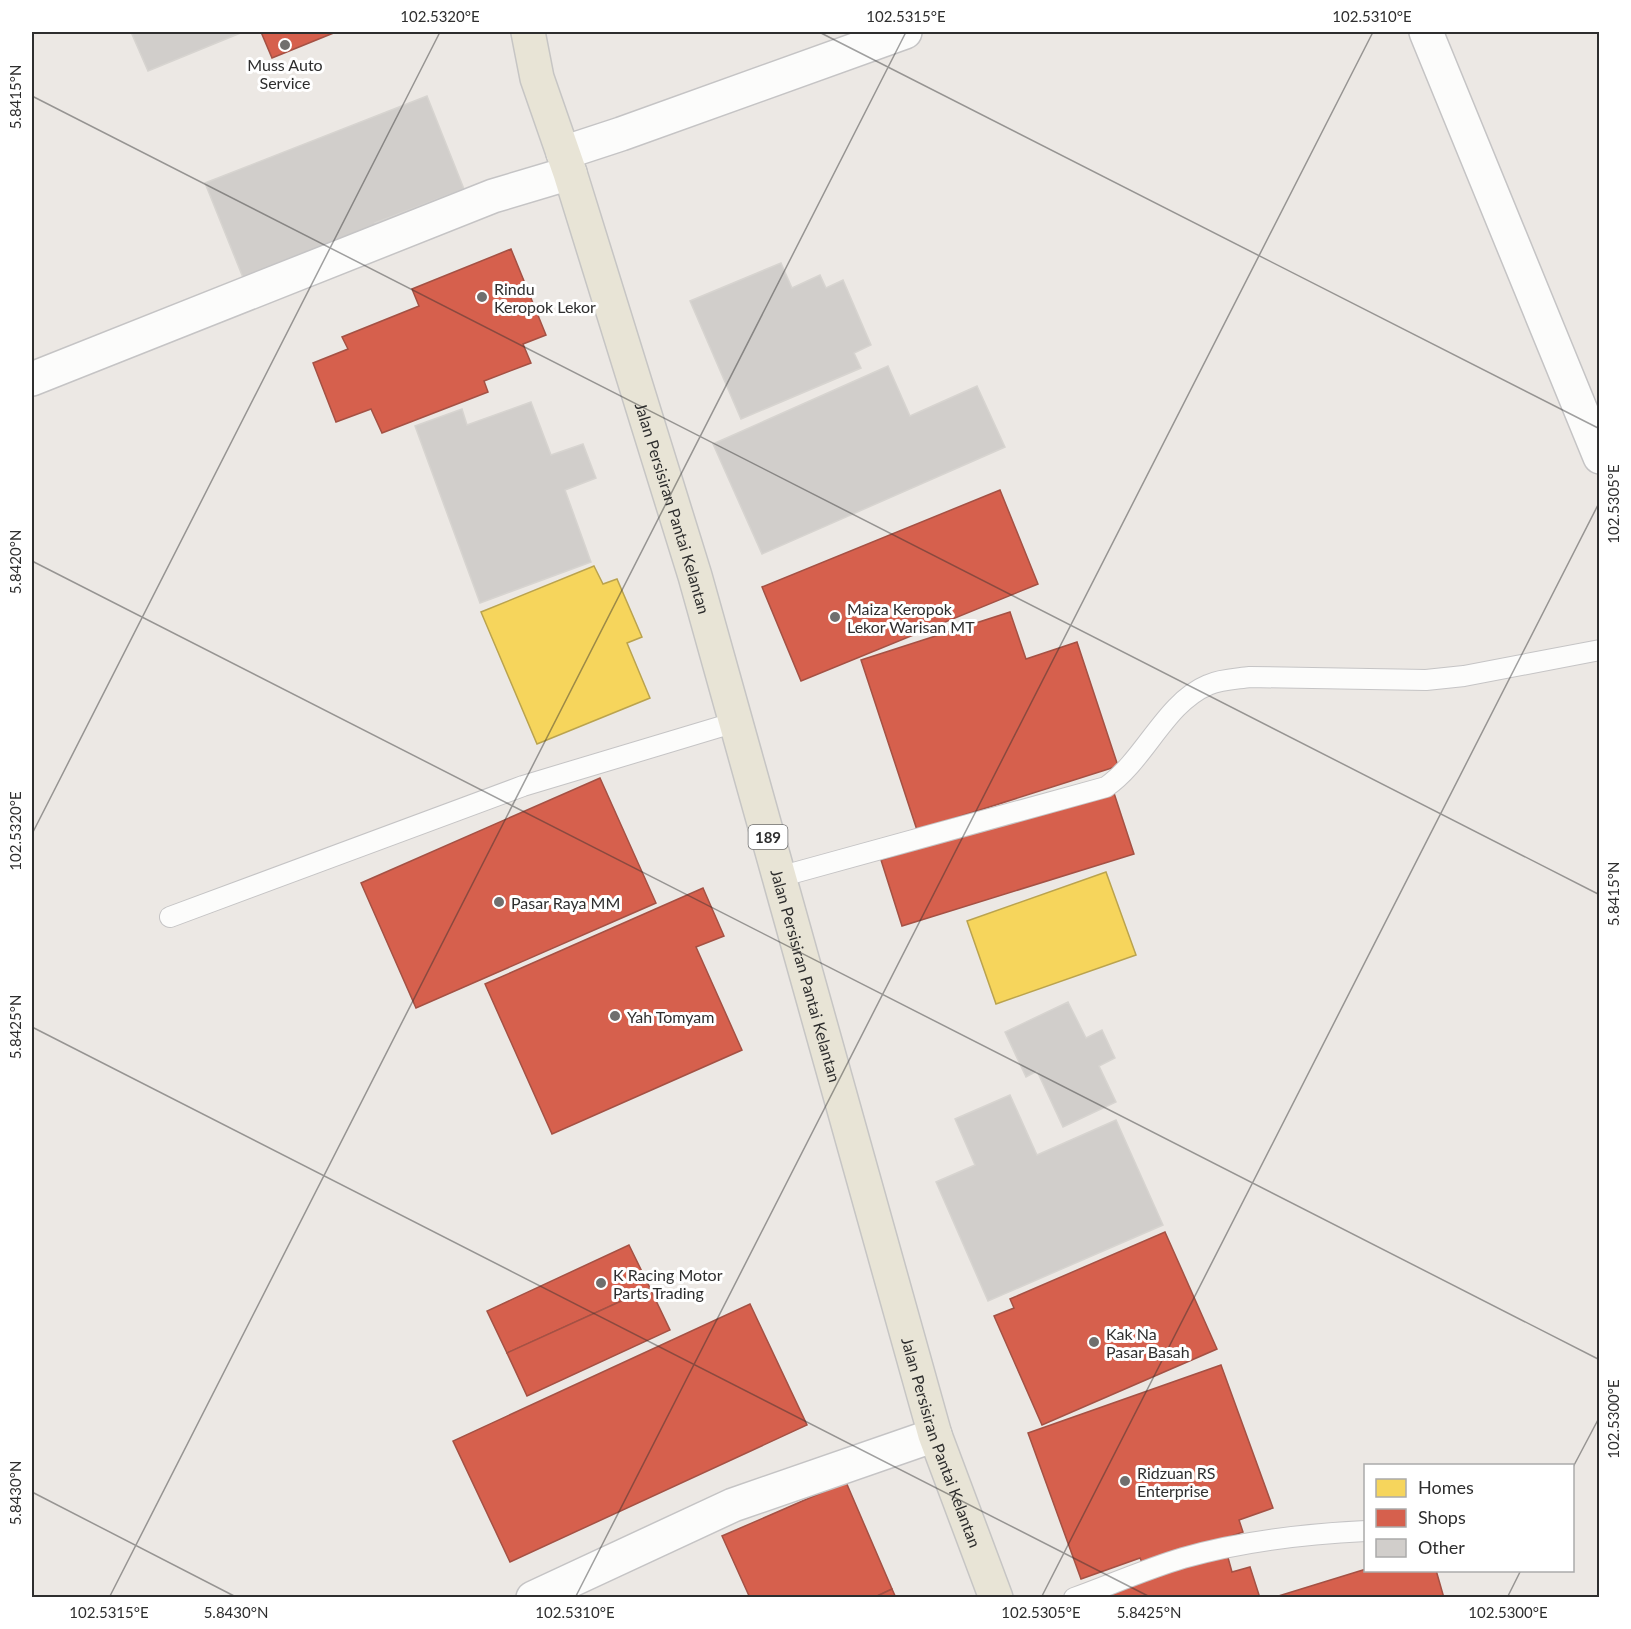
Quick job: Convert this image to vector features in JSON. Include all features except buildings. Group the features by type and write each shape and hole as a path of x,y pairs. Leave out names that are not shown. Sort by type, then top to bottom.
{"main road":[{"name":"189","path":"511,32 537,78"},
{"name":"189","path":"528,32 537,78"},
{"name":"Jalan Persisiran Pantai Kelantan","path":"537,78 566,163 695,576 935,1435 996,1598"}],"street":[{"path":"32,379 494,196 566,163 621,134 905,32"},
{"path":"1426,32 1599,457"},
{"path":"533,1598 733,1505 935,1435"}],"lane":[{"path":"779,877 1106,787 1120,777 1177,708 1194,692 1209,684 1250,677 1426,680 1464,676 1599,650"},
{"path":"170,917 523,786 736,722"},
{"path":"1074,1598 1183,1558 1251,1543 1322,1533 1364,1531"}],"place":[{"name":"Muss Auto Service","path":"285,45"},
{"name":"Rindu Keropok Lekor","path":"482,297"},
{"name":"Maiza Keropok Lekor Warisan MT","path":"835,617"},
{"name":"Pasar Raya MM","path":"499,902"},
{"name":"Yah Tomyam","path":"615,1016"},
{"name":"K Racing Motor Parts Trading","path":"601,1283"},
{"name":"Kak Na Pasar Basah","path":"1094,1342"},
{"name":"Ridzuan RS Enterprise","path":"1125,1481"}]}
